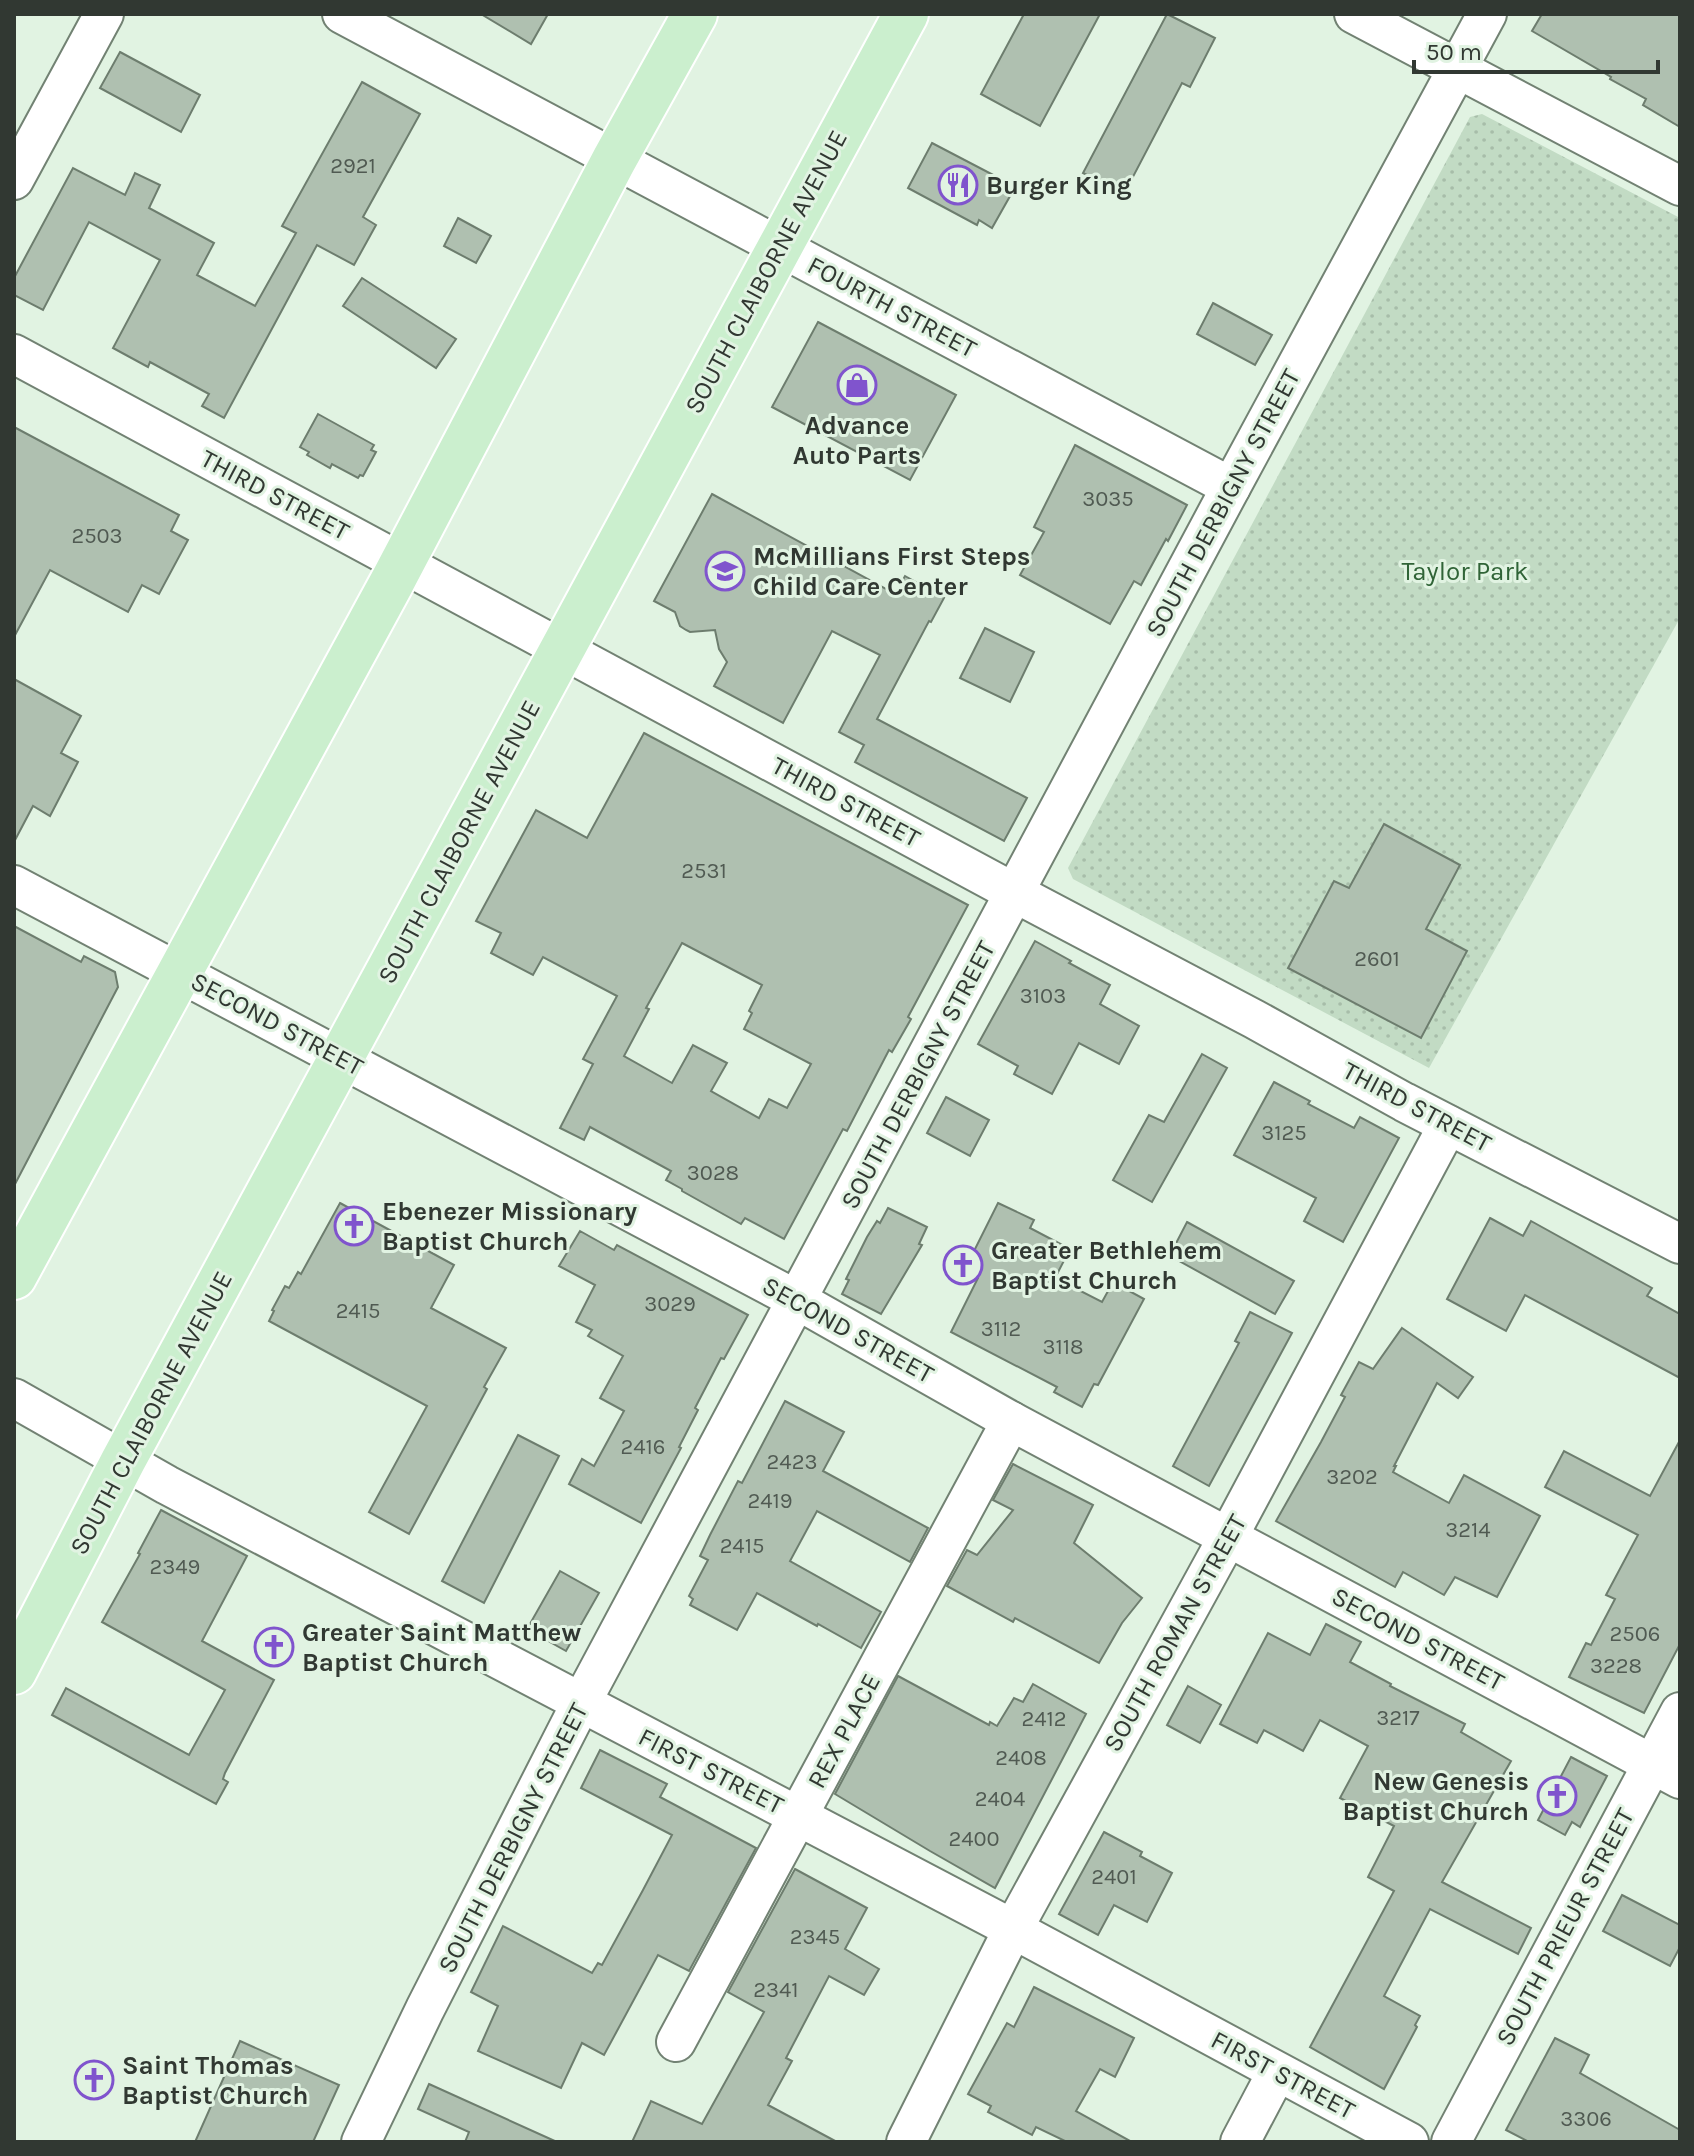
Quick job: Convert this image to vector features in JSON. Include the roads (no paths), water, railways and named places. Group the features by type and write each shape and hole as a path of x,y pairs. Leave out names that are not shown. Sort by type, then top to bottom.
{"main road":[{"path":"14,1277 402,564 614,160 695,14"},
{"name":"SOUTH CLAIBORNE AVENUE","path":"14,1672 123,1461 906,14"}],"street":[{"path":"14,180 104,14"},
{"name":"FOURTH STREET","path":"342,14 1231,487"},
{"path":"1354,14 1680,186"},
{"name":"SOUTH DERBIGNY STREET","path":"361,2142 581,1703 1487,14"},
{"name":"THIRD STREET","path":"14,354 1448,1125 1680,1244"},
{"name":"SECOND STREET","path":"14,885 797,1300 1011,1421 1666,1772"},
{"name":"SOUTH ROMAN STREET","path":"906,2142 1013,1929 1228,1537 1448,1125"},
{"name":"FIRST STREET","path":"14,1398 123,1461 1013,1929 1409,2142"},
{"name":"REX PLACE","path":"676,2042 1011,1421"},
{"name":"SOUTH PRIEUR STREET","path":"1451,2142 1666,1772 1680,1712"},
{"path":"1240,2142 1277,2072"}],"place":[{"name":"Burger King","path":"958,185"},
{"name":"Advance Auto Parts","path":"857,385"},
{"name":"McMillians First Steps Child Care Center","path":"725,571"},
{"name":"Ebenezer Missionary Baptist Church","path":"354,1226"},
{"name":"Greater Bethlehem Baptist Church","path":"963,1265"},
{"name":"Greater Saint Matthew Baptist Church","path":"274,1647"},
{"name":"New Genesis Baptist Church","path":"1557,1796"},
{"name":"Saint Thomas Baptist Church","path":"94,2080"}],"park label":[{"name":"Taylor Park","path":"1465,571"}]}
